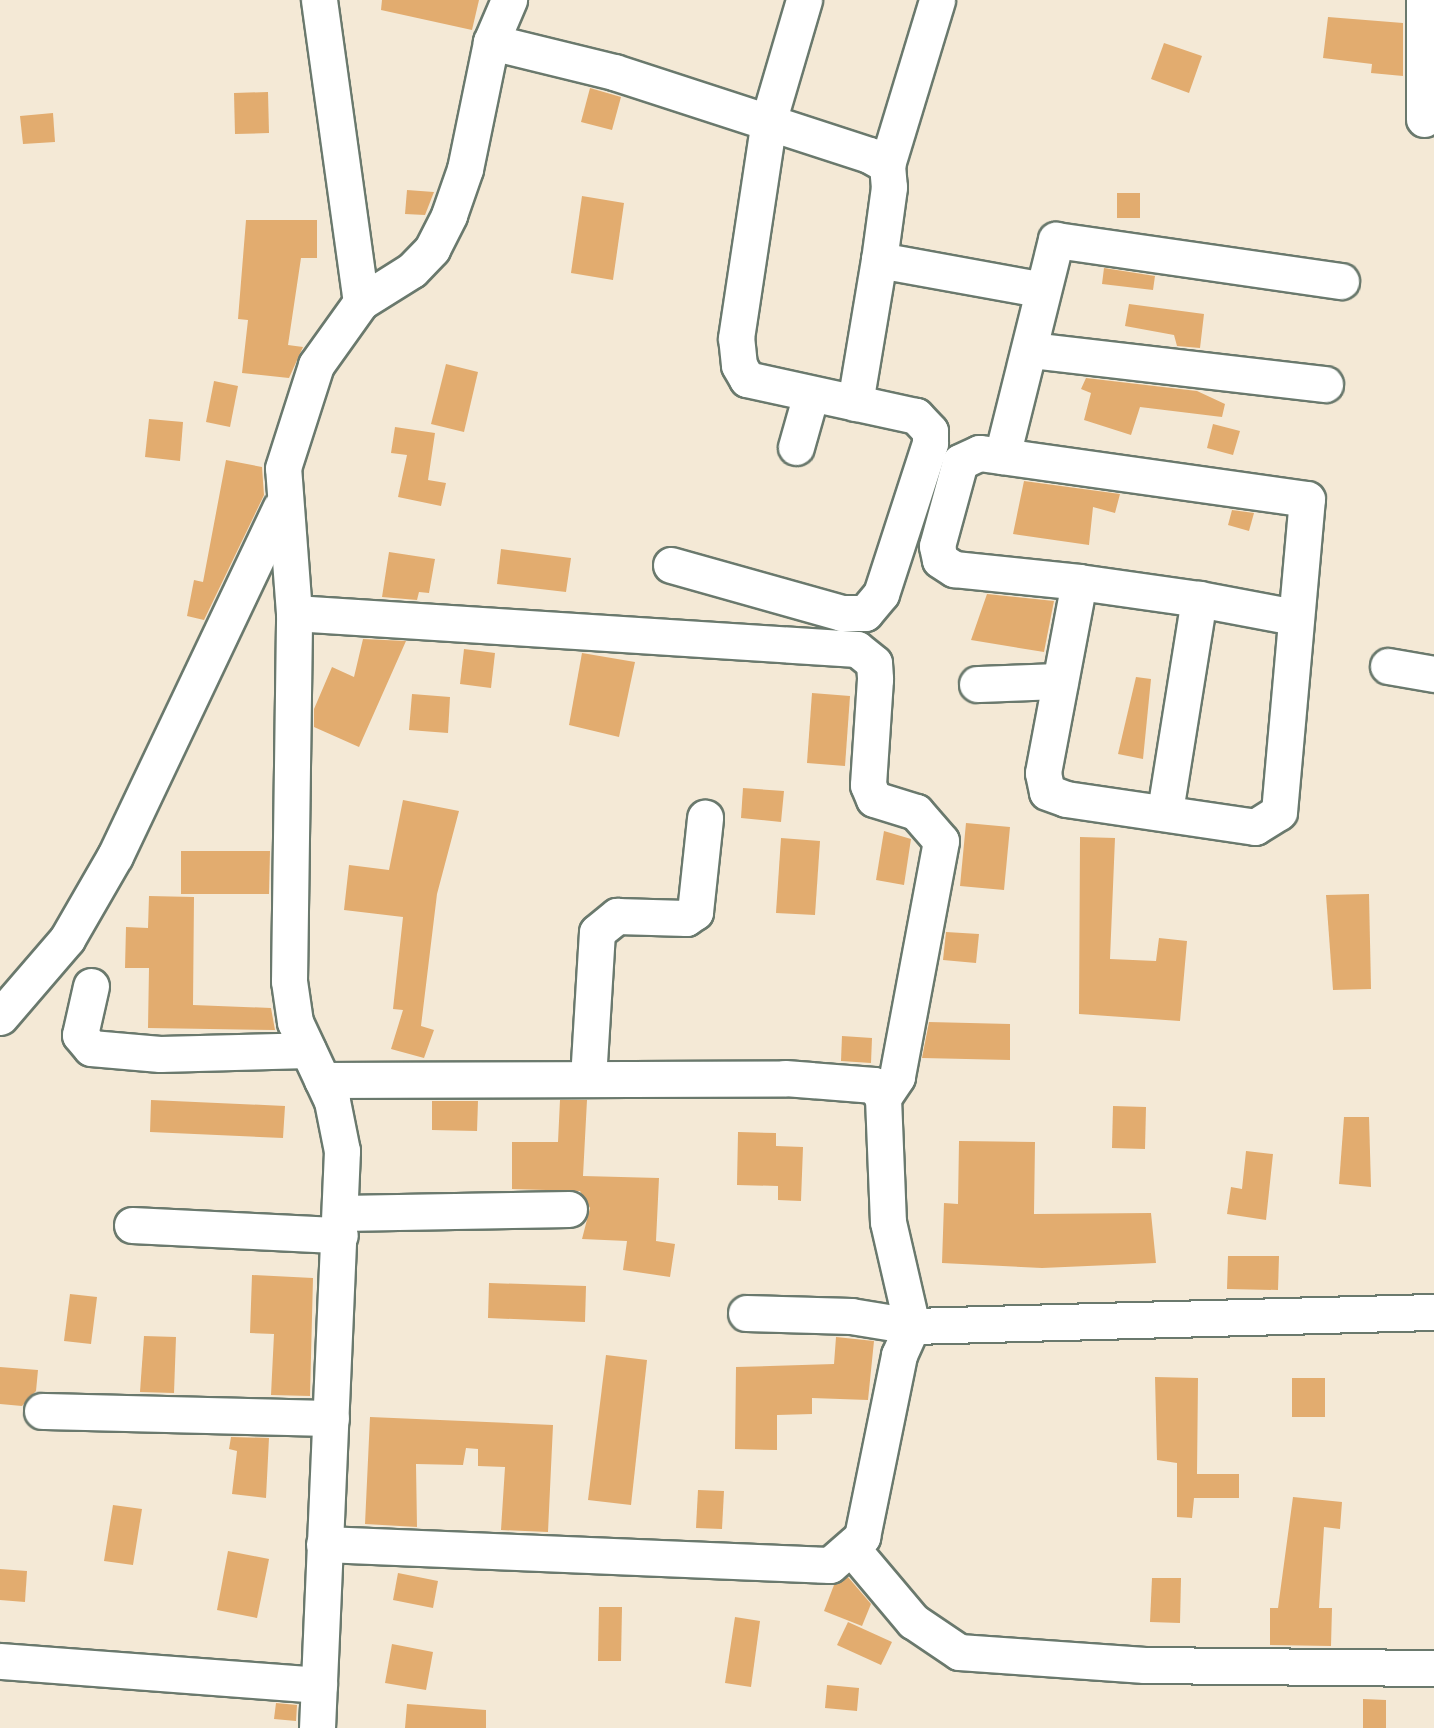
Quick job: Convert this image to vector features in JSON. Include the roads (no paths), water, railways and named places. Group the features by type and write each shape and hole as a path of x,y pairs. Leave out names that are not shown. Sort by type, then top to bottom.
{"street":[{"path":"318,0 361,302"},
{"path":"317,1728 342,1151 289,981 294,612 282,504 284,468 311,377 361,302 412,270 449,215 465,170 491,42 509,0"},
{"path":"671,565 842,612 873,608 930,431 916,416 747,378 739,365 736,338 769,120 804,0"},
{"path":"855,402 879,260 887,165 937,0"},
{"path":"1424,0 1424,120"},
{"path":"491,42 769,120 887,165"},
{"path":"1002,456 1030,350 1039,289 1060,238 1340,282"},
{"path":"879,260 1039,289"},
{"path":"1030,350 1325,384"},
{"path":"796,447 811,394"},
{"path":"1080,582 1043,773 1047,792 1256,827 1279,812 1294,617 1308,499 979,453 960,462 937,546 940,560 954,569 1080,582 1199,598 1294,617"},
{"path":"0,1017 66,939 115,856 282,504"},
{"path":"1164,810 1199,598"},
{"path":"294,612 857,648 874,664 876,679 868,784 874,799 916,812 941,841 897,1077 883,1098 888,1222 912,1326 899,1356 862,1537 854,1550 830,1564 324,1544"},
{"path":"1388,666 1434,674"},
{"path":"978,684 1060,681"},
{"path":"588,1079 597,932 617,916 686,918 695,912 705,818"},
{"path":"91,986 80,1036 90,1048 588,1079 866,1082 883,1098"},
{"path":"132,1225 341,1224 569,1210"},
{"path":"746,1313 852,1316 912,1326 1434,1312"},
{"path":"42,1411 330,1418"},
{"path":"854,1550 914,1621 959,1652 1145,1665 1434,1668"},
{"path":"0,1660 318,1685"}]}
